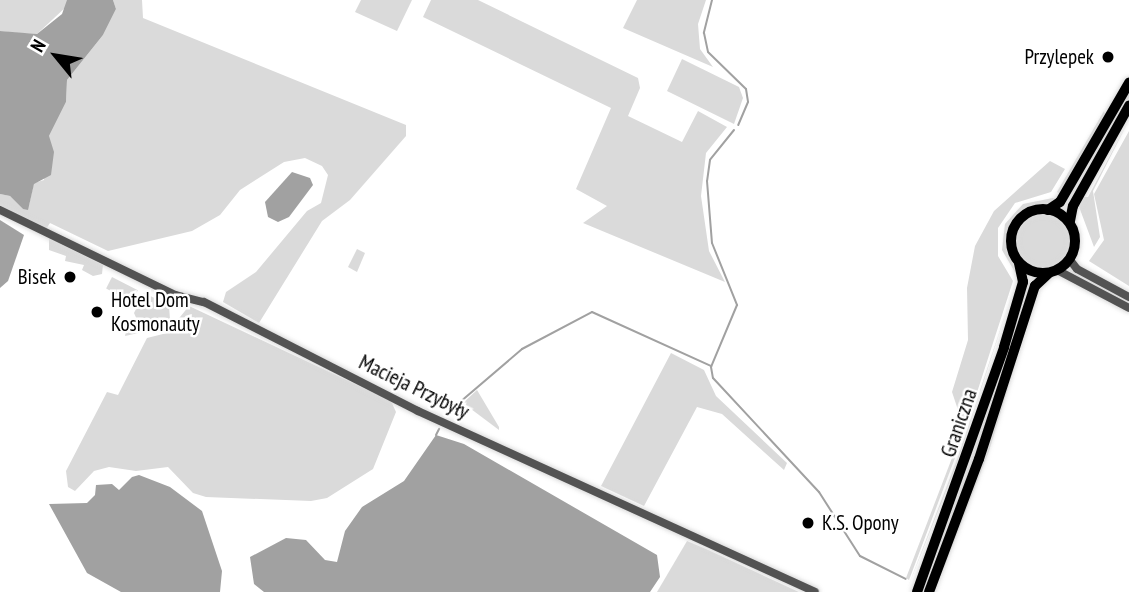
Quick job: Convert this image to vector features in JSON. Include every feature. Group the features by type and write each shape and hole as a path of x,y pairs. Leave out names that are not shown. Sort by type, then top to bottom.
{"main road":[{"path":"1129,83 1060,202 1048,210 1033,211 1017,223 1011,243 1018,263 1032,272 1053,272 1070,260 1076,244 1069,221 1073,206 1129,106"},
{"path":"1048,210 1069,221"},
{"name":"Graniczna","path":"917,592 961,478 1012,324 1023,280 1018,263"},
{"name":"Graniczna","path":"929,592 979,459 1036,284 1053,272"}],"street":[{"name":"Macieja Przybyły","path":"0,210 175,295 204,302 418,411 815,592"},
{"path":"1070,260 1080,271 1129,297"},
{"path":"1053,272 1129,308"}],"shaded area":[{"path":"0,0 67,0 67,6 37,34 17,33 0,31"},
{"path":"67,0 113,0 116,9 103,35 67,80 66,102 49,136 54,152 51,175 34,184 28,210 23,209 10,196 0,194 0,31 37,34 62,14"},
{"path":"113,0 142,0 143,18 406,125 406,136 350,200 322,221 259,323 223,302 226,292 256,272 307,211 321,203 328,175 322,166 305,158 284,162 240,190 220,215 192,231 108,251 50,223 46,229 0,206 0,194 10,196 23,209 29,205 34,183 44,180 49,136 66,102 67,80 103,35 116,9"},
{"path":"361,0 412,0 397,31 355,12"},
{"path":"431,0 478,0 638,78 640,88 628,116 682,142 698,111 727,127 706,153 701,196 709,251 725,282 583,223 607,206 576,189 611,108 423,17"},
{"path":"637,0 706,0 698,24 700,49 713,67 623,28"},
{"path":"682,59 739,87 743,98 734,124 667,91"},
{"path":"1129,91 1129,98 1067,198"},
{"path":"1104,111 1106,116 1060,194 1057,192"},
{"path":"1129,120 1093,191 1100,237 1094,247 1078,204 1082,197 1088,197"},
{"path":"1129,131 1129,286 1089,261 1104,240 1094,194"},
{"path":"1050,161 1065,169 1051,192 1015,203 998,228 998,256 1013,281 961,442 909,580 906,578 960,437 961,419 952,392 968,340 967,288 975,246 994,211"},
{"path":"292,172 310,178 313,185 289,217 278,222 268,217 265,202"},
{"path":"1053,198 1056,200 1051,204 1024,209 1009,227 1006,247 1019,279 1002,250 1005,224 1023,204"},
{"path":"1044,214 1055,216 1064,222 1070,231 1070,253 1064,262 1055,268 1044,270 1033,268 1024,262 1018,253 1016,242 1018,231 1024,222 1033,216"},
{"path":"0,220 24,235 8,281 0,288"},
{"path":"49,238 103,265 102,274 93,276 82,270 84,265 65,261 66,256 49,250"},
{"path":"357,249 365,253 357,272 348,267"},
{"path":"112,277 138,290 132,302 106,289"},
{"path":"1015,285 956,466 906,592 957,460"},
{"path":"1027,289 981,443 921,592 970,464"},
{"path":"1037,292 989,451 944,568 946,559"},
{"path":"144,293 169,305 170,320 161,328 125,336 127,326 138,322 134,313"},
{"path":"189,306 391,401 396,412 373,469 327,498 311,501 206,497 193,493 168,467 136,471 109,467 94,471 75,491 68,487 66,471 107,392 118,395 147,338 167,333"},
{"path":"671,353 704,370 716,396 787,463 784,470 722,414 697,407 644,506 601,486"},
{"path":"477,390 499,427 499,430 463,403"},
{"path":"436,435 464,444 657,555 660,577 650,592 264,592 254,584 250,557 286,538 306,540 325,560 337,562 345,531 362,507 404,481"},
{"path":"139,475 170,487 202,511 222,571 220,592 121,592 87,573 49,504 87,503 95,495 96,485 112,484 119,490 132,477"},
{"path":"687,541 706,549 799,592 657,592"}],"waterway":[{"path":"712,0 704,33 708,52 746,89 748,102 738,125"},
{"path":"734,130 710,160 707,181 712,243 737,305 711,367 713,378 819,492 860,556 906,579"},
{"path":"446,414 522,349 592,312 711,366"},
{"path":"436,435 439,429"}],"place":[{"name":"Przylepek","path":"1108,57"},
{"name":"Bisek","path":"70,277"},
{"name":"Hotel Dom Kosmonauty","path":"97,312"},
{"name":"K.S. Opony","path":"808,523"}]}
